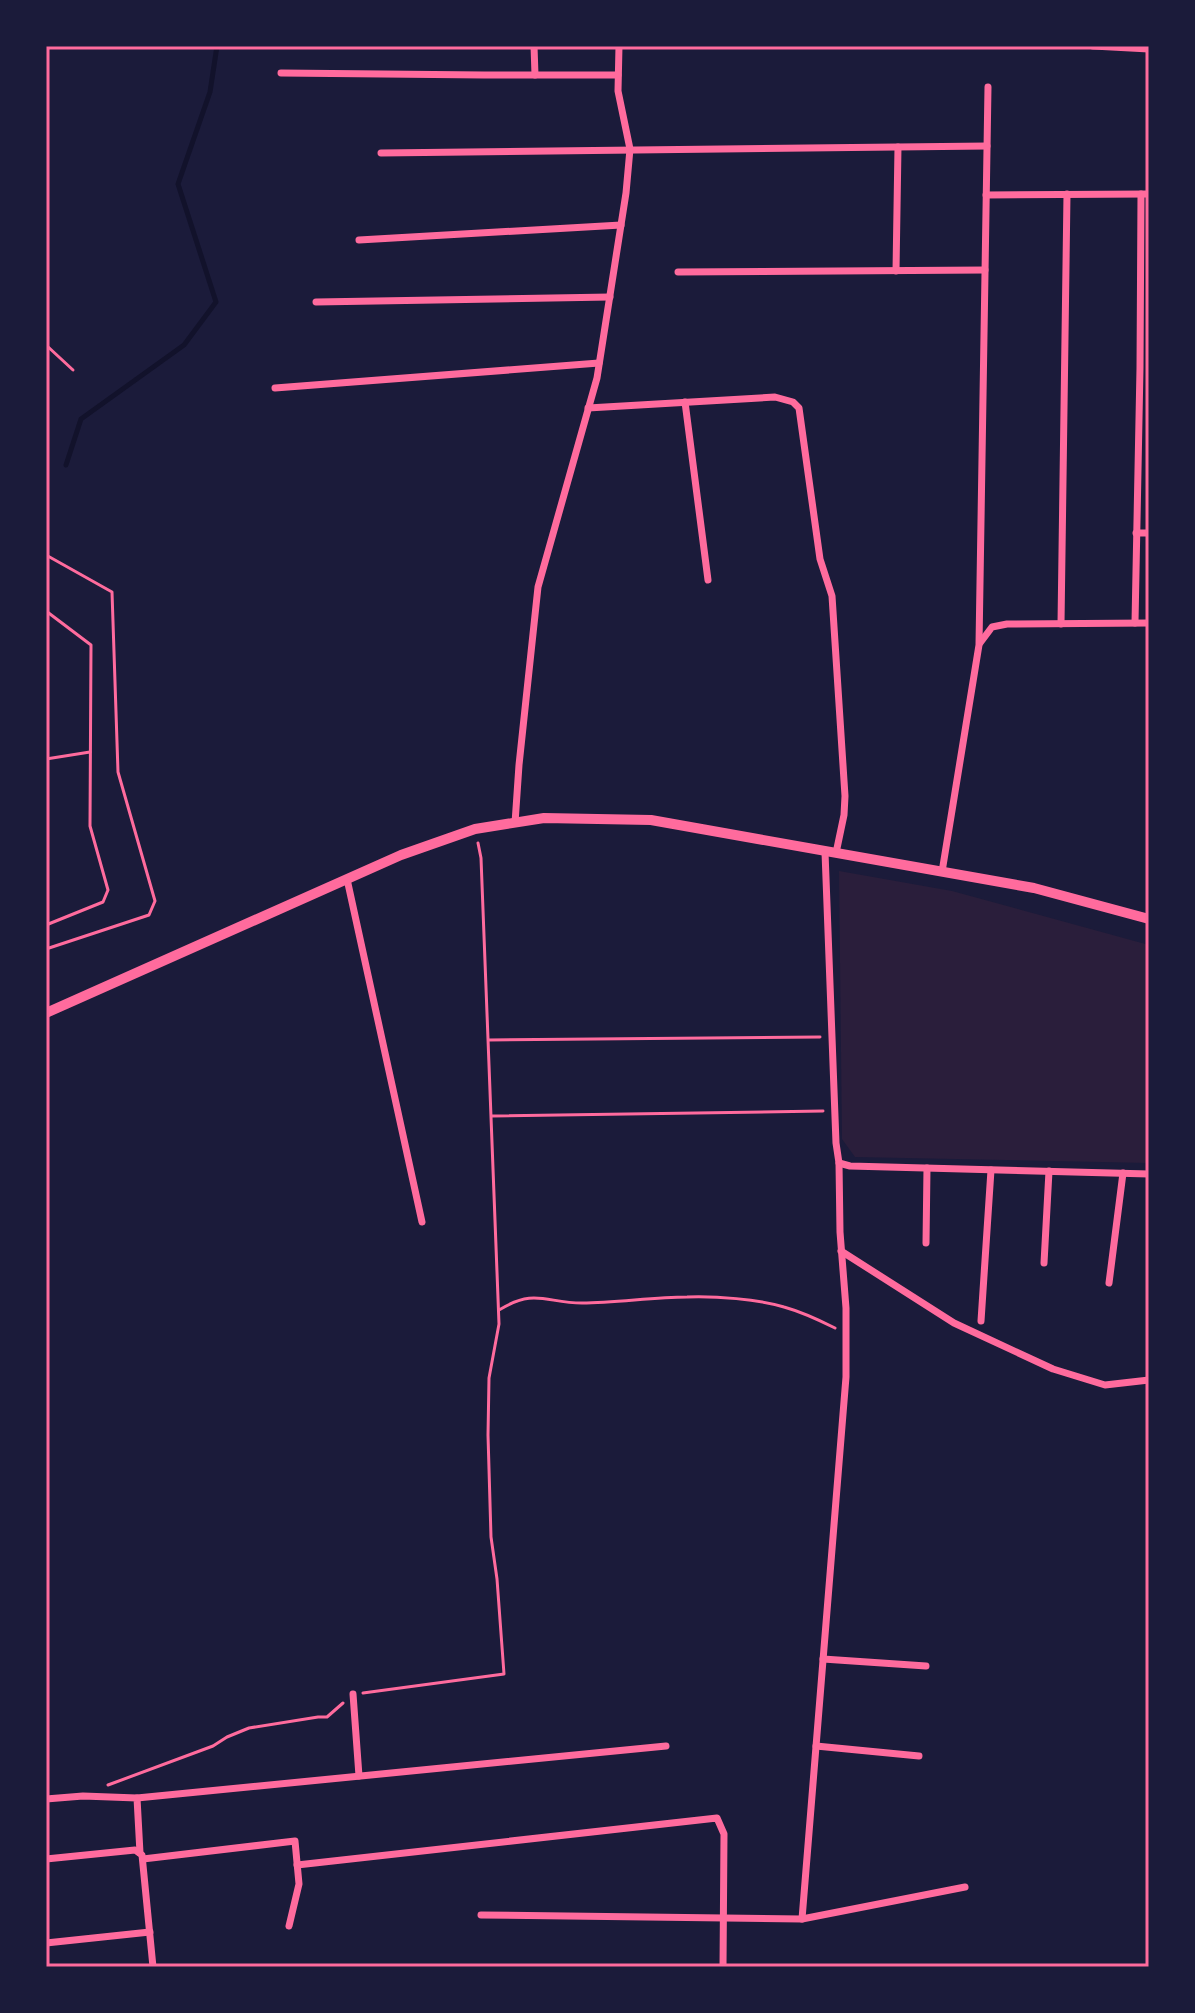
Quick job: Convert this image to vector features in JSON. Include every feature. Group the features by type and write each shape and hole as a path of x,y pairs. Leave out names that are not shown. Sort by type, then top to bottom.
{"main road":[{"path":"46,1013 401,855 475,829 544,818 651,820 1034,888 1149,919"}],"street":[{"path":"534,46 535,75"},
{"path":"515,823 538,587 599,363 626,193 630,149 618,91 619,46"},
{"path":"1093,46 1149,49"},
{"path":"281,73 618,75"},
{"path":"942,872 979,645 988,87"},
{"path":"381,153 987,146"},
{"path":"896,271 898,147"},
{"path":"1061,624 1067,194"},
{"path":"986,195 1145,194 1145,368 1138,456 1135,623"},
{"path":"359,240 621,225"},
{"path":"678,272 985,270"},
{"path":"316,302 610,297"},
{"path":"275,388 599,363"},
{"path":"588,408 775,397 793,402 799,408 820,559 832,596 845,796 844,815 831,852 832,1036 846,1377 802,1919"},
{"path":"685,402 708,580"},
{"path":"1138,456 1149,456"},
{"path":"1136,533 1149,533"},
{"path":"979,645 992,627 1007,624 1149,623"},
{"path":"347,879 422,1222"},
{"path":"839,1163 850,1166 1149,1174"},
{"path":"926,1243 927,1168"},
{"path":"981,1321 991,1170"},
{"path":"1044,1263 1049,1171"},
{"path":"1109,1283 1123,1173"},
{"path":"841,1251 954,1323 1053,1369 1105,1385 1149,1380"},
{"path":"823,1659 926,1666"},
{"path":"353,1694 359,1776"},
{"path":"46,1799 83,1796 137,1798 666,1746"},
{"path":"816,1746 919,1756"},
{"path":"137,1798 153,1967"},
{"path":"297,1865 717,1818 724,1834 723,1967"},
{"path":"46,1859 135,1850 142,1856 295,1841 299,1884 289,1926"},
{"path":"481,1915 802,1919 965,1887"},
{"path":"46,1943 150,1932"}],"lane":[{"path":"46,555 112,592 118,772 155,901 149,915 46,949"},
{"path":"46,611 91,645 90,826 108,890 103,902 46,925"},
{"path":"46,759 91,752"}],"path":[{"path":"46,345 73,370"},
{"path":"83,1796 213,1746 249,1728 327,1717 353,1694 504,1674 491,1537 488,1393 499,1310 481,858 475,829"},
{"path":"489,1040 832,1036"},
{"path":"492,1116 835,1111"},
{"path":"499,1310 514,1301 541,1297 580,1303 687,1297 737,1300 782,1306 846,1334"}],"shaded area":[{"path":"839,871 952,891 1149,945 1149,1163 855,1157 842,1139"}],"waterway":[{"path":"66,465 81,419 184,345 216,302 178,184 210,92 217,46"}]}
